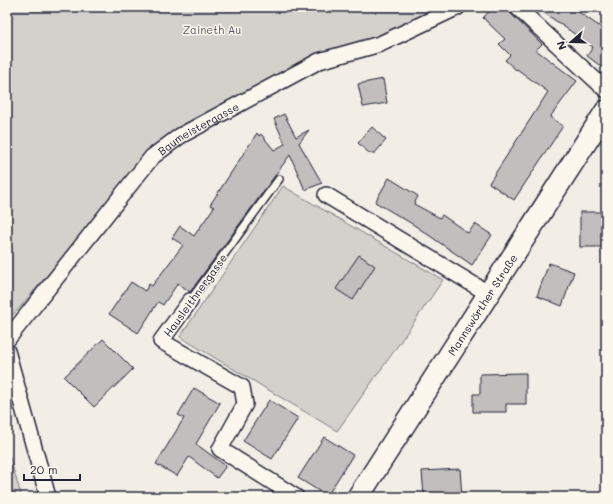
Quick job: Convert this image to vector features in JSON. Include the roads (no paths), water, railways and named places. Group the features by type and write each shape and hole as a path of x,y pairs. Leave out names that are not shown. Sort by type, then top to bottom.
{"main road":[{"name":"Mannswörther Straße","path":"358,497 606,111"}],"street":[{"name":"Baumeistergasse","path":"7,340 152,157 175,140 318,61 380,44 458,7"},
{"path":"517,7 606,90"},
{"path":"326,195 489,294"},
{"name":"Hausleithnergasse","path":"190,301 161,341 242,388 245,404 220,449 296,497"},
{"path":"7,351 48,497"}],"lane":[{"name":"Hausleithnergasse","path":"190,301 279,180"}],"park label":[{"name":"Zaineth Au","path":"212,29"}]}
